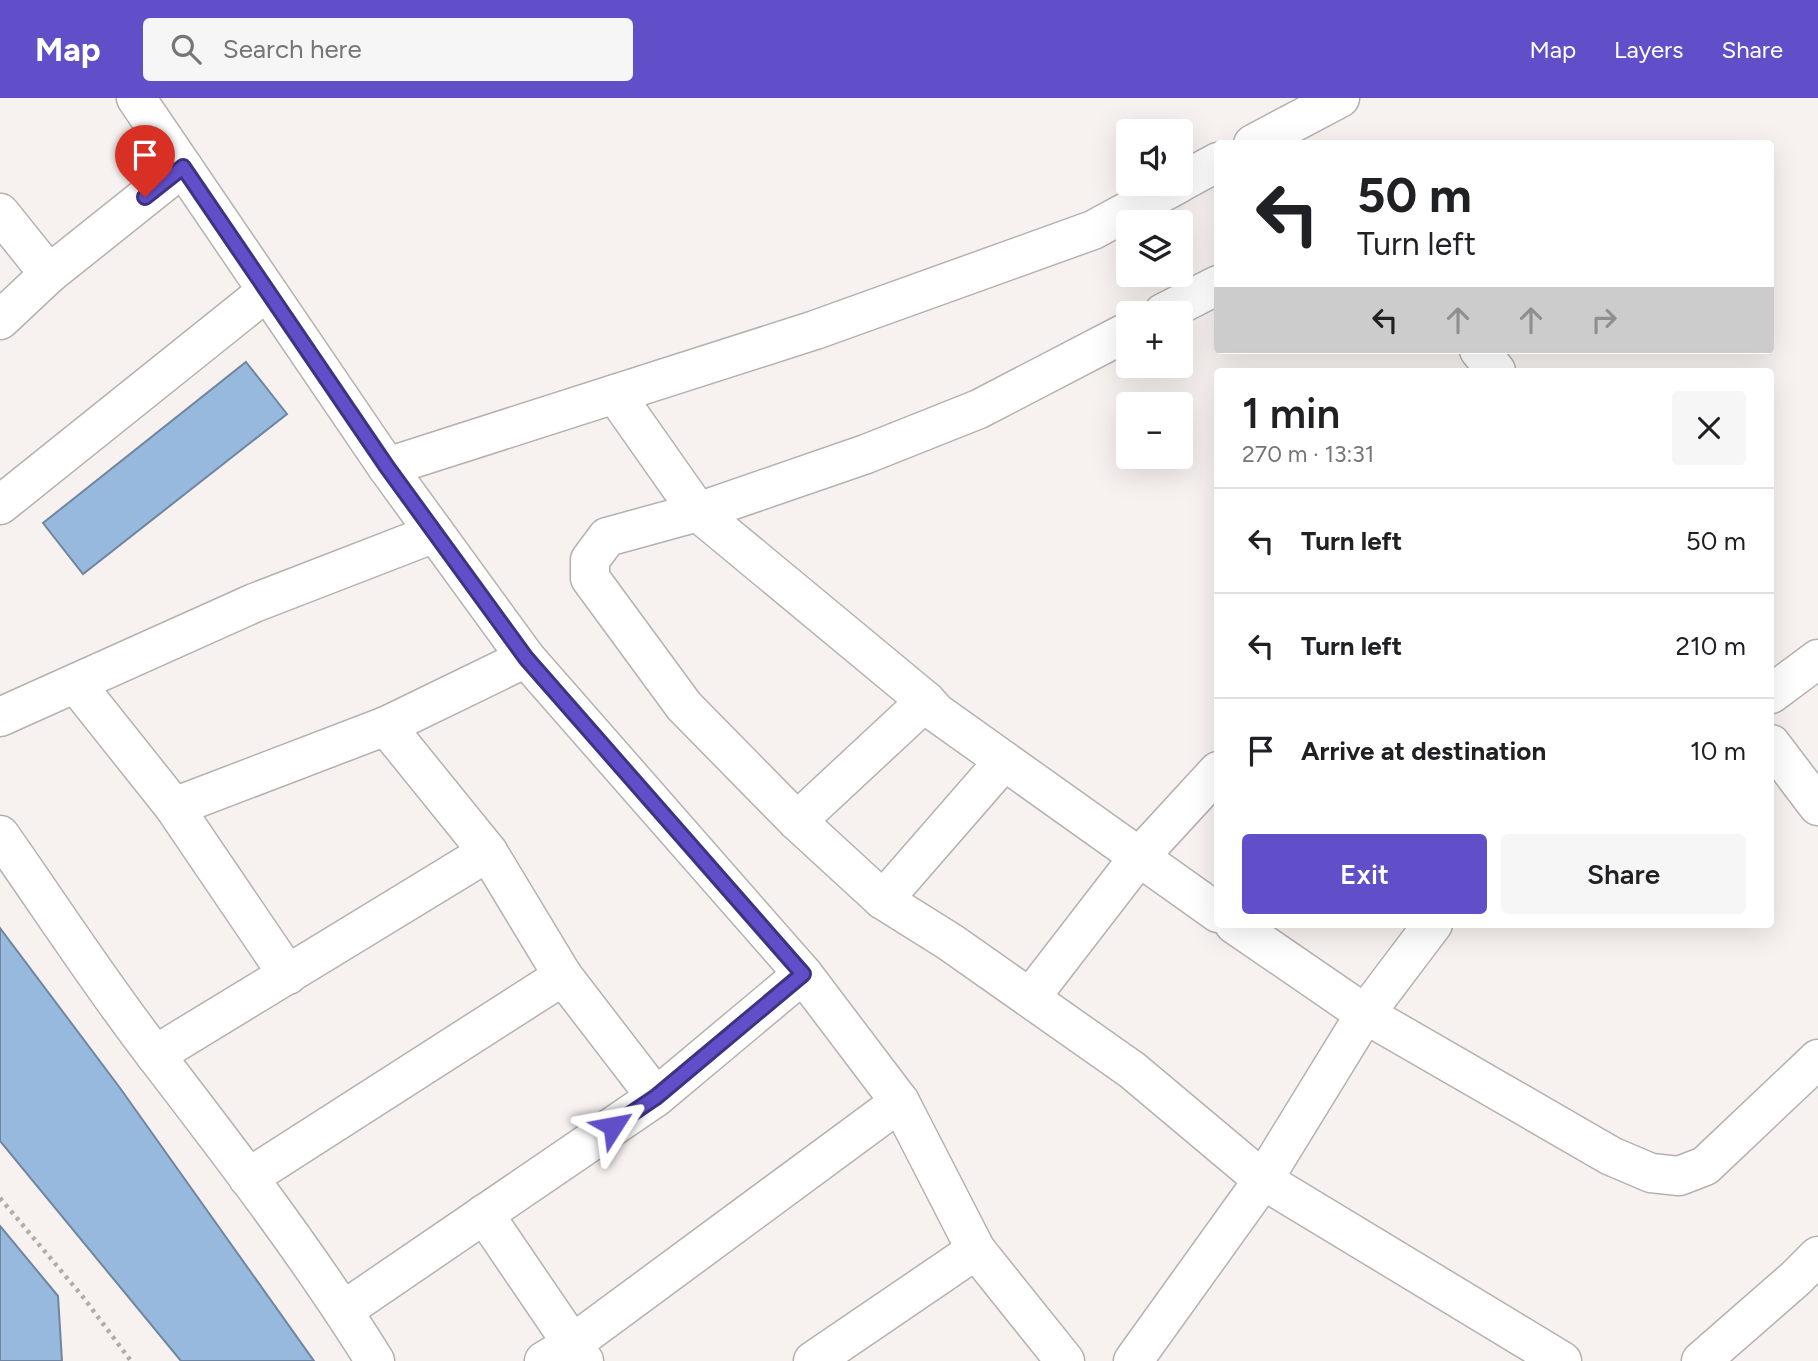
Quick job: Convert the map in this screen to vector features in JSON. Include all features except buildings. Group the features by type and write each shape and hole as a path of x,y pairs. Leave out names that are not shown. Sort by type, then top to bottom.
{"street":[{"path":"136,98 399,484 526,658 803,974 900,1102 976,1250 1065,1361"},
{"path":"1270,140 1311,130 1340,98"},
{"path":"1193,176 1214,164"},
{"path":"0,320 49,274 183,167"},
{"path":"399,484 615,394 815,330 1093,230 1156,196"},
{"path":"0,212 49,274"},
{"path":"1187,301 1214,287"},
{"path":"0,505 267,291"},
{"path":"1116,338 979,409 866,454 698,512 607,537 590,560 590,578 684,706 797,821 883,900 950,942 1132,1070 1263,1180 1562,1361"},
{"path":"1482,354 1494,368"},
{"path":"615,394 698,512 926,701 937,713 1214,910"},
{"path":"0,717 254,603 435,533"},
{"path":"174,807 386,726 526,658"},
{"path":"1774,692 1818,659"},
{"path":"76,684 174,807 288,975"},
{"path":"797,821 926,701"},
{"path":"386,726 488,852 563,976 656,1097"},
{"path":"1774,748 1818,806"},
{"path":"883,900 1004,761"},
{"path":"1030,998 1138,858 1214,775"},
{"path":"0,835 155,1055 193,1102 344,1310 375,1361"},
{"path":"155,1055 488,852"},
{"path":"1240,928 1365,1014 1611,1156 1651,1173 1679,1176 1705,1166 1818,1059"},
{"path":"1133,1361 1263,1180 1365,1014 1430,928"},
{"path":"344,1310 656,1097 803,974"},
{"path":"248,1178 563,976"},
{"path":"484,1214 567,1355 900,1102"},
{"path":"813,1361 976,1250"},
{"path":"1701,1361 1818,1256"}],"path":[{"path":"0,1198 83,1297 131,1361"}],"water":[{"path":"246,362 287,414 83,574 43,523"},
{"path":"0,928 120,1088 314,1361 181,1361 0,1141"},
{"path":"0,1226 58,1296 62,1361 0,1361"}],"route":[{"path":"145,197 183,167 387,467 526,658 803,974 656,1097 613,1126"}]}
